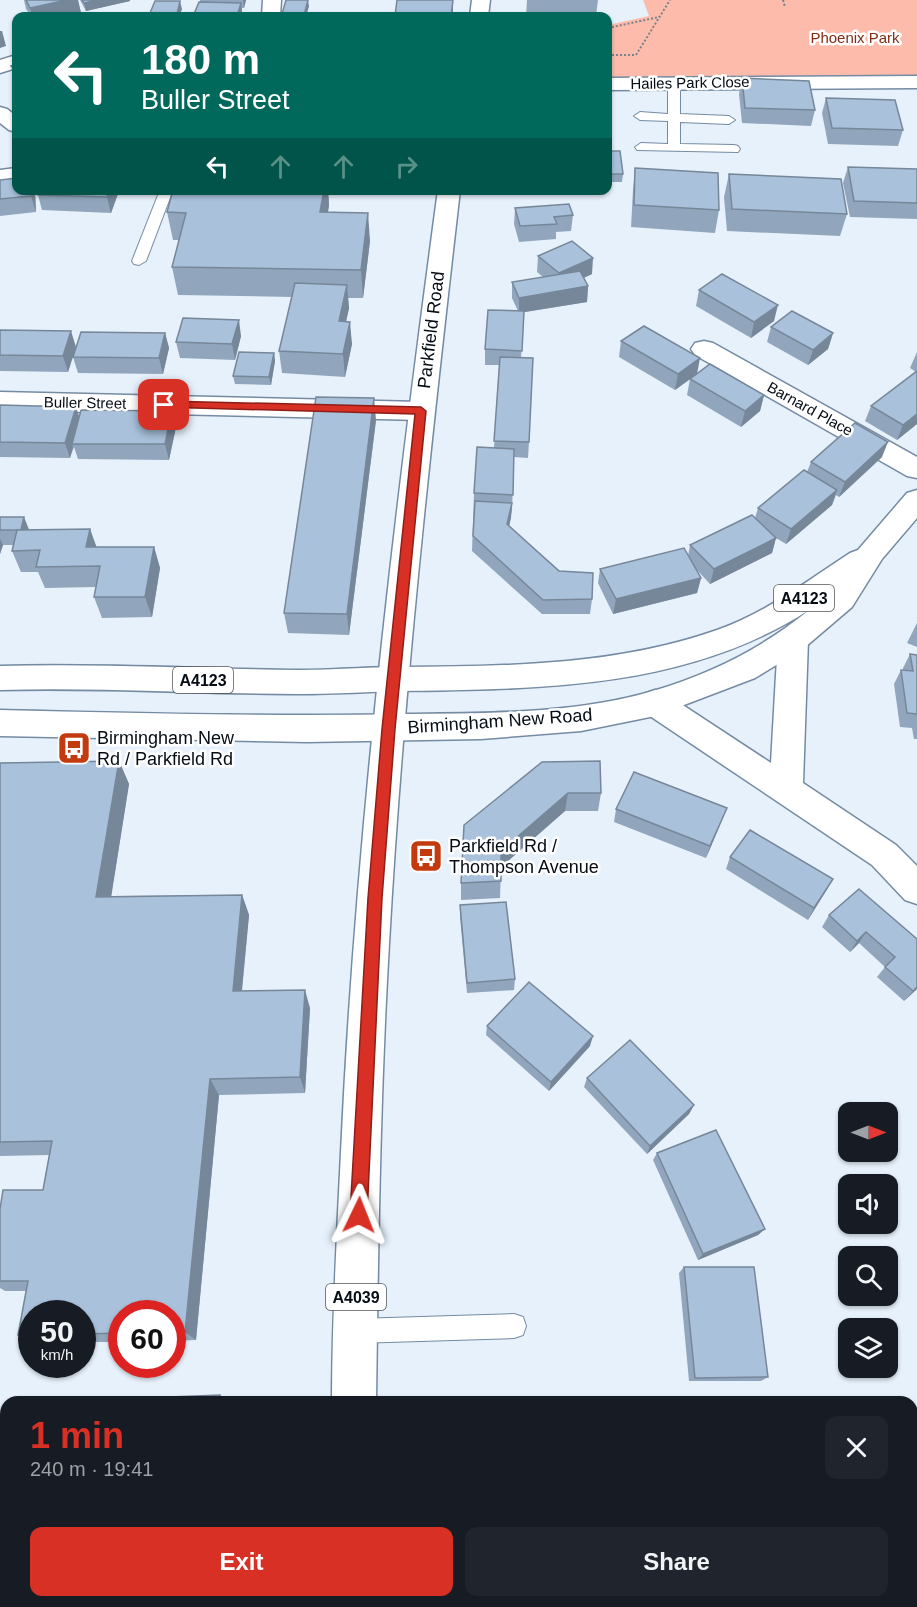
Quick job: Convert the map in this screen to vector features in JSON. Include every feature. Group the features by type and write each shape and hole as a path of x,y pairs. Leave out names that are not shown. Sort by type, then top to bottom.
{"main road":[{"name":"Hailes Park Close","path":"612,84 917,82"},
{"path":"0,113 12,123"},
{"name":"Parkfield Road","path":"354,1396 359,1192 371,945 388,729 421,411 448,195"},
{"name":"Barnard Place","path":"704,349 917,469"},
{"name":"Buller Street","path":"0,400 421,411"},
{"name":"Birmingham New Road","path":"0,723 388,729 481,726 581,718 655,703 744,669 793,640 842,599 872,552 917,500"},
{"name":"Birmingham New Road","path":"0,678 302,682 491,680 561,676 627,667 688,652 731,638 786,611 872,552"},
{"path":"786,788 793,640"},
{"path":"34,723 42,677"},
{"path":"655,703 884,855 917,889"}],"lane":[{"path":"674,82 674,148"},
{"path":"640,116 729,120"},
{"path":"641,147 734,149"},
{"path":"140,261 165,195"},
{"path":"356,1331 514,1326"}],"path":[{"path":"612,55 636,55 670,0"},
{"path":"783,0 785,7"},
{"path":"612,27 659,17"}],"green space":[{"name":"Phoenix Park","path":"643,0 917,0 917,76 612,78 612,24 649,16"}],"building":[{"path":"26,0 67,0 30,8"},
{"path":"82,0 98,0 84,3"},
{"path":"286,0 308,0 305,12 283,12"},
{"path":"397,0 453,0 452,12 396,12"},
{"path":"155,1 180,1 177,12 150,12"},
{"path":"199,2 241,3 238,12 195,12"},
{"path":"742,78 809,81 815,110 745,108"},
{"path":"826,98 895,100 903,130 832,128"},
{"path":"612,151 620,151 623,174 612,174"},
{"path":"848,167 917,169 917,203 854,201"},
{"path":"635,168 718,173 719,210 634,205"},
{"path":"729,174 841,179 847,214 732,209"},
{"path":"12,178 12,195 31,196 0,199 0,180"},
{"path":"38,195 108,195 107,197"},
{"path":"172,195 323,195 320,212 368,213 361,270 172,267 186,213 167,212"},
{"path":"569,204 573,215 554,217 557,224 520,226 515,208"},
{"path":"572,241 593,258 559,273 538,256"},
{"path":"580,271 588,286 519,298 512,282"},
{"path":"722,274 778,305 754,322 699,290"},
{"path":"295,283 347,285 339,321 350,322 343,354 279,351"},
{"path":"488,310 524,311 522,351 485,349"},
{"path":"792,311 833,333 813,350 771,327"},
{"path":"183,318 239,320 232,344 176,342"},
{"path":"644,326 700,358 678,374 621,341"},
{"path":"0,330 71,331 63,356 0,355"},
{"path":"81,332 165,333 159,358 73,357"},
{"path":"239,352 274,353 269,377 233,376"},
{"path":"500,357 533,358 529,442 494,441"},
{"path":"710,364 764,395 745,411 690,379"},
{"path":"917,371 917,414 903,425 871,406"},
{"path":"316,397 374,398 347,614 284,613"},
{"path":"0,405 76,407 65,443 0,442"},
{"path":"81,410 172,411 165,444 72,444"},
{"path":"855,423 888,442 845,482 811,462"},
{"path":"477,447 514,449 513,495 474,493"},
{"path":"804,470 837,490 791,529 758,508"},
{"path":"475,501 512,503 507,524 559,571 593,573 592,599 543,600 473,536"},
{"path":"752,515 776,538 714,569 690,545"},
{"path":"0,517 24,517 21,530 0,530"},
{"path":"90,529 86,547 154,547 145,597 94,597 100,566 36,567 40,550 12,551 17,530"},
{"path":"684,548 701,578 616,599 600,569"},
{"path":"910,654 917,655 917,714 907,713 901,670 913,671"},
{"path":"119,761 96,897 242,895 233,991 305,990 300,1077 210,1079 186,1322 186,1300 108,1300 108,1333 96,1334 96,1300 24,1300 28,1281 0,1281 0,1209 3,1190 43,1190 52,1141 0,1142 0,763"},
{"path":"600,761 601,793 568,793 501,851 501,881 461,883 464,825 542,762"},
{"path":"634,772 727,808 710,846 616,809"},
{"path":"750,830 833,879 814,908 730,857"},
{"path":"859,889 917,939 917,987 913,991 885,967 895,957 866,932 857,941 829,915"},
{"path":"506,902 515,979 467,983 460,905"},
{"path":"529,982 593,1036 551,1082 487,1026"},
{"path":"630,1040 694,1105 650,1146 587,1078"},
{"path":"716,1130 765,1229 703,1254 657,1153"},
{"path":"684,1267 754,1267 768,1377 695,1378"}],"place":[{"name":"Birmingham New Rd / Parkfield Rd","path":"74,748"},
{"name":"Parkfield Rd / Thompson Avenue","path":"426,856"}],"route":[{"path":"164,405 421,411 388,729 370,968 359,1215"}]}
